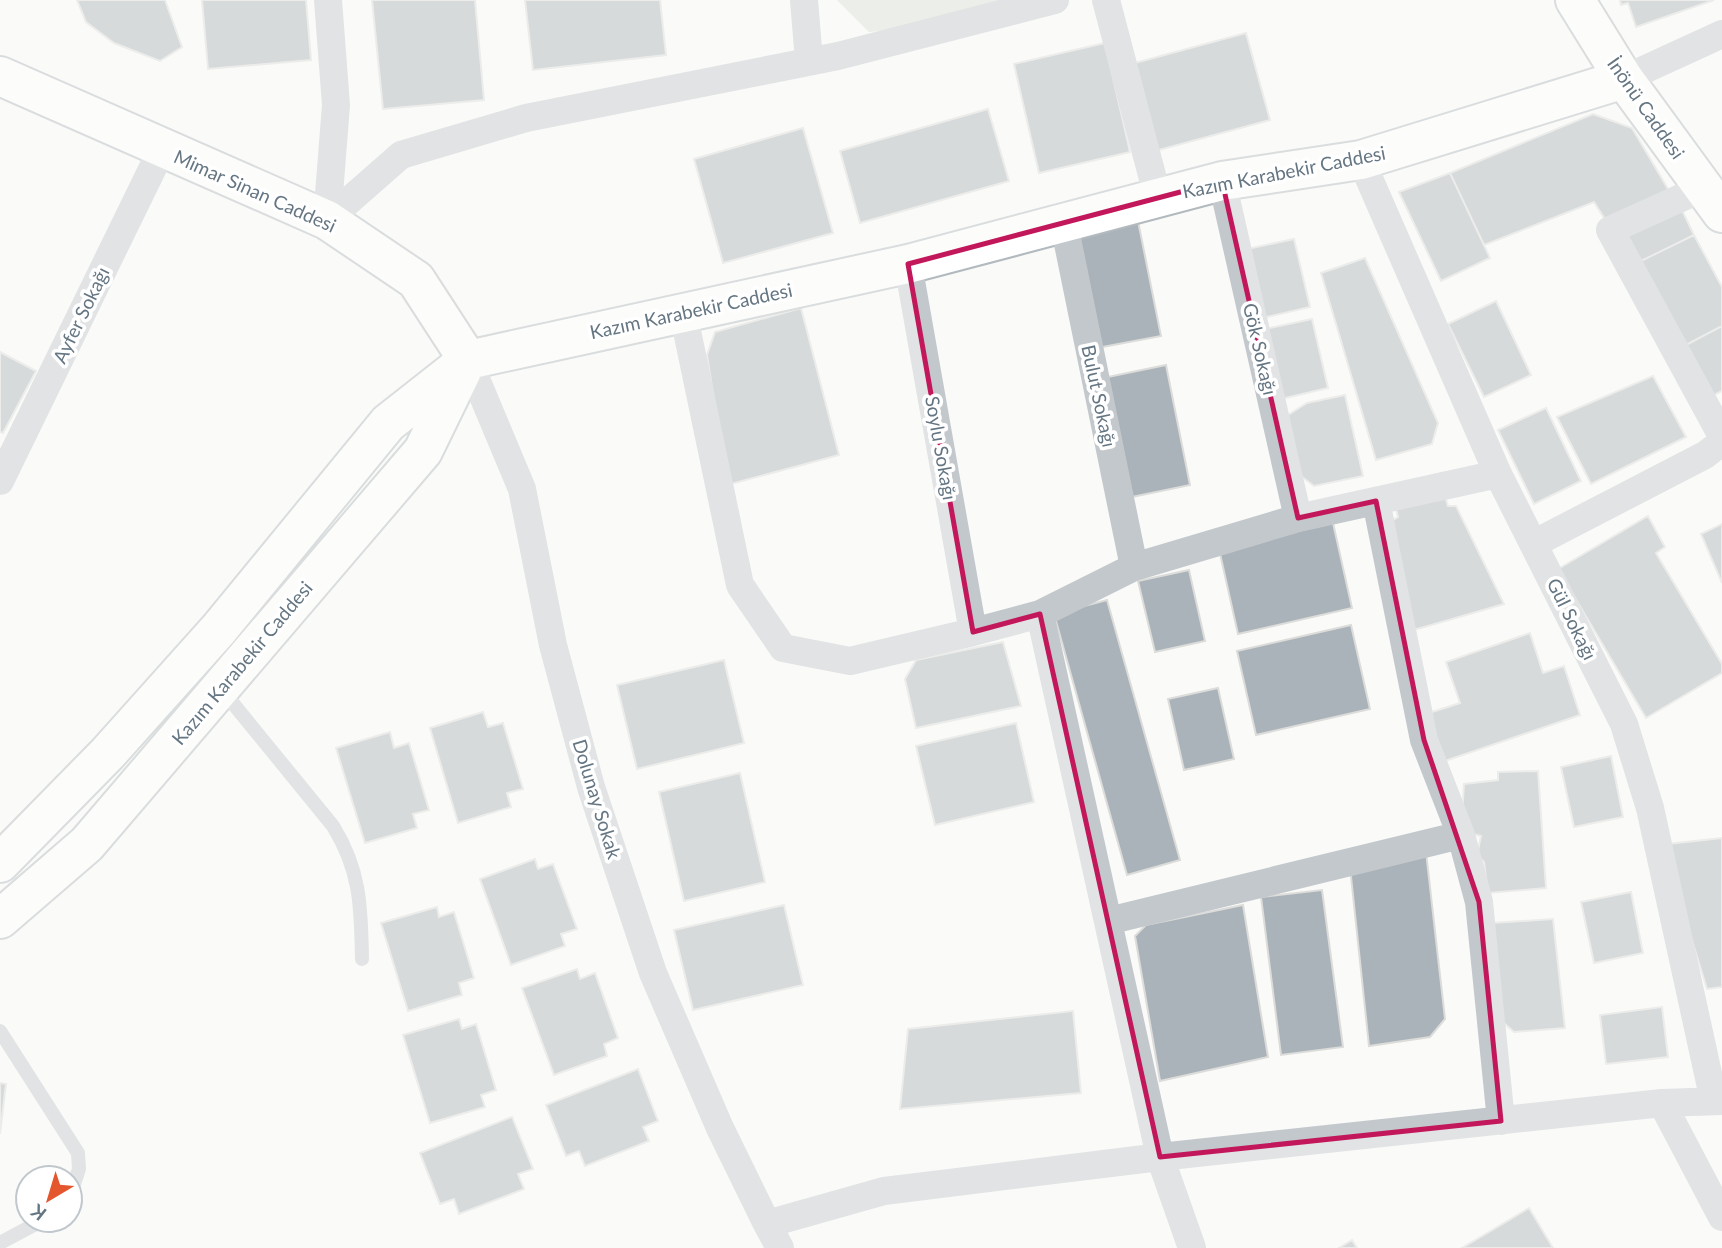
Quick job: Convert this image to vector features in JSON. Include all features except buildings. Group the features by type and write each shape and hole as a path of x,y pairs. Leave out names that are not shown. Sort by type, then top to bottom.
{"street":[{"path":"327,220 336,105 328,0"},
{"path":"804,0 809,61"},
{"path":"327,220 401,155 526,118 809,61 1055,0"},
{"path":"1106,0 1158,198"},
{"name":"İnönü Caddesi","path":"1574,0 1624,79 1713,201"},
{"path":"1624,79 1722,34"},
{"name":"Mimar Sinan Caddesi","path":"0,76 327,220 415,280 467,360"},
{"name":"Kazım Karabekir Caddesi","path":"0,919 87,844 423,451 467,360 908,264 1222,181 1361,160 1624,79"},
{"name":"Ayfer Sokağı","path":"0,481 162,149"},
{"name":"Gül Sokağı","path":"1361,160 1498,474 1625,724 1650,808 1718,1101"},
{"name":"Gök Sokağı","path":"1222,181 1298,518"},
{"path":"1713,201 1610,230 1722,436"},
{"name":"Bulut Sokağı","path":"1063,224 1135,567"},
{"name":"Soylu Sokağı","path":"908,264 973,632"},
{"path":"683,312 740,585 783,648 850,661 973,632 1040,614 1135,567 1298,518 1498,474"},
{"path":"0,863 108,753 219,629 388,423 467,360"},
{"name":"Dolunay Sokak","path":"467,360 522,489 553,645 584,761 653,973 720,1128 774,1236"},
{"path":"1535,543 1705,455 1722,442"},
{"path":"1376,501 1424,740 1461,835 1479,902 1501,1121"},
{"path":"1040,614 1160,1157 1192,1248"},
{"path":"1108,921 1461,835"},
{"path":"774,1236 884,1191 1160,1157 1662,1103 1718,1101"},
{"path":"1662,1103 1722,1217"}],"lane":[{"path":"221,688 343,842 360,895 362,959"},
{"path":"0,1031 78,1153 79,1164"},
{"path":"0,1243 17,1234"}],"highlighted area":[{"path":"1222,181 1298,518 1376,501 1424,740 1479,902 1501,1121 1160,1157 1040,614 973,632 908,264"}],"shaded area":[{"path":"837,0 1019,0 914,27 869,32"}]}
